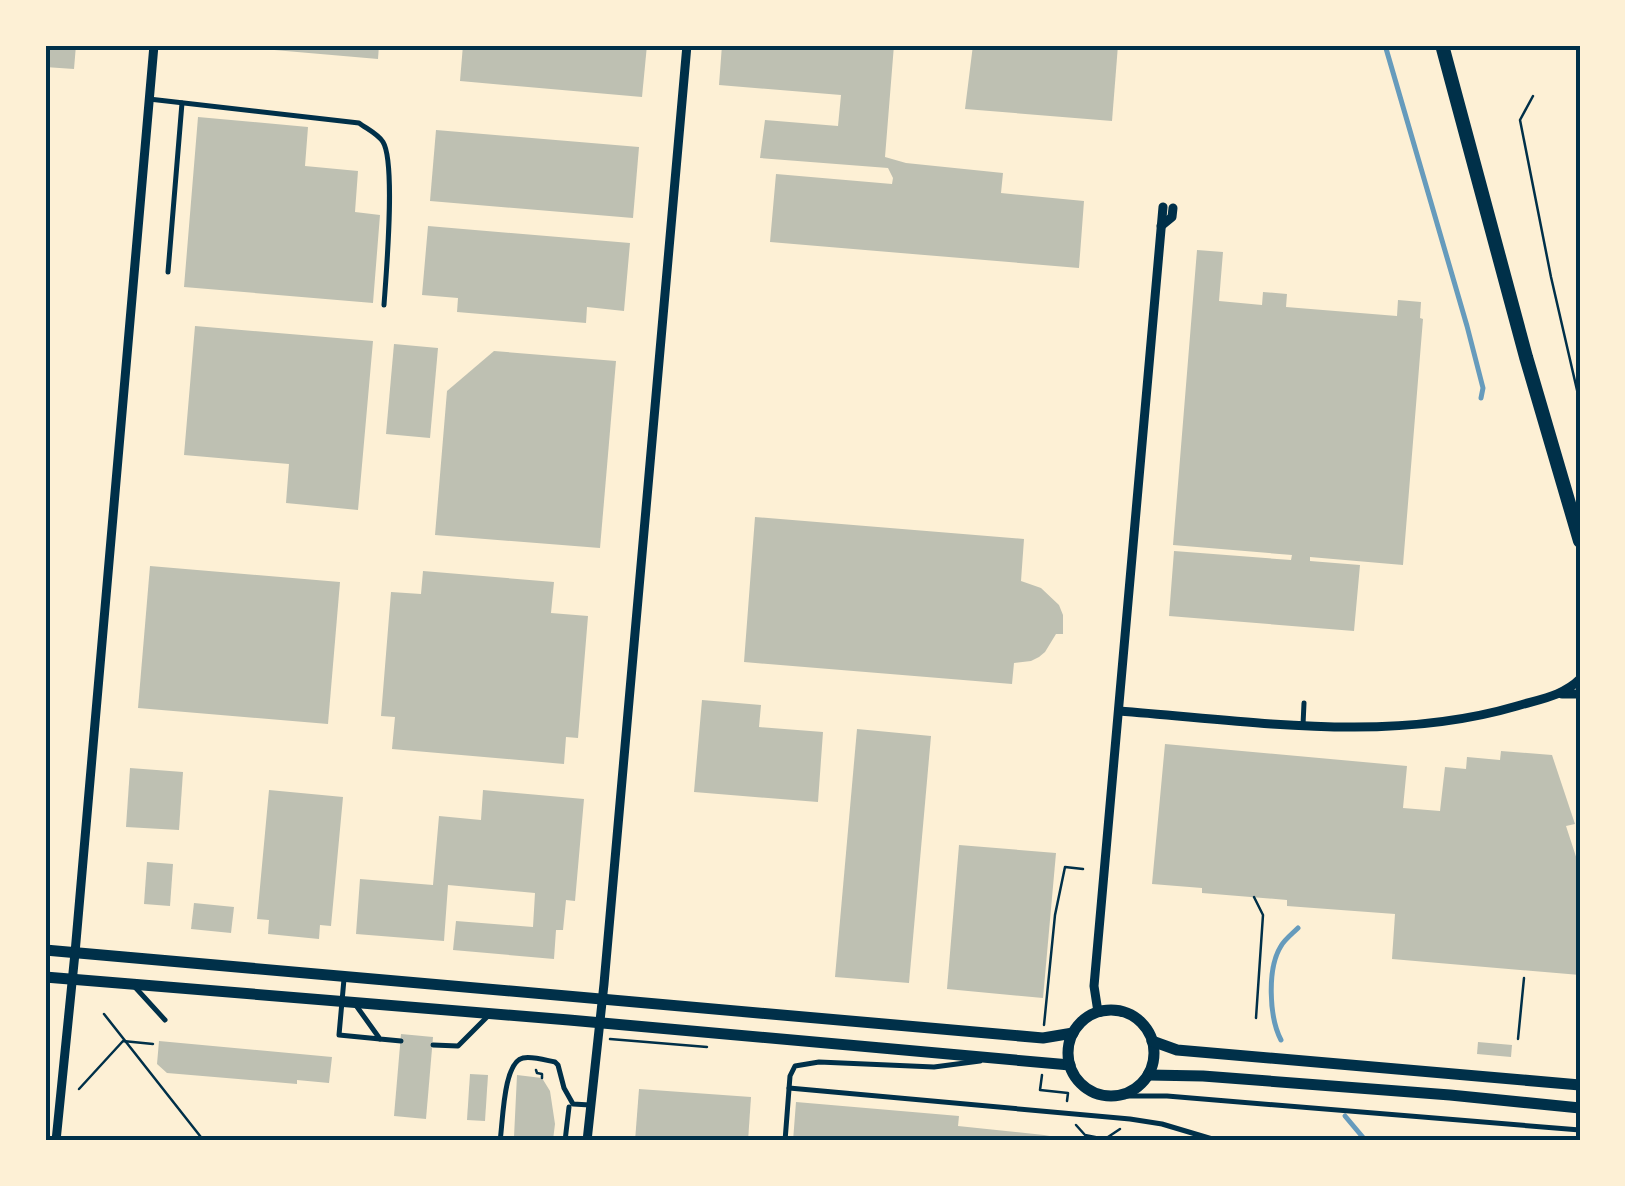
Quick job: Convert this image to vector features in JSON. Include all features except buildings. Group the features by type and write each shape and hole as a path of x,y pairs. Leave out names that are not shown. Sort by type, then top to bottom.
{"main road":[{"path":"1442,45 1580,542"}],"street":[{"path":"56,1141 76,952 154,45"},
{"path":"587,1141 687,45"},
{"path":"1098,1012 1094,986 1161,226 1168,208"},
{"path":"1560,694 1580,679"},
{"path":"1119,711 1380,728 1487,715 1560,694 1580,694"},
{"path":"45,950 1043,1038 1073,1033"},
{"path":"45,977 600,1022 1070,1066"},
{"path":"1098,1012 1122,1012 1135,1018 1152,1040 1153,1064 1148,1074 1134,1089 1115,1096 1087,1088 1070,1066 1073,1033 1086,1018 1098,1012"},
{"path":"1152,1040 1177,1050 1580,1085"},
{"path":"1148,1074 1580,1108"}],"lane":[{"path":"149,99 358,123 381,138 388,175 384,305"},
{"path":"168,272 182,102"},
{"path":"1303,725 1304,703"},
{"path":"344,976 348,1001 339,1036 401,1042"},
{"path":"132,984 165,1020"},
{"path":"348,1001 380,1039"},
{"path":"433,1045 458,1046 490,1013"},
{"path":"500,1141 508,1074 514,1062 523,1058 558,1065 571,1106 565,1141"},
{"path":"785,1141 790,1076 796,1066 805,1063 934,1067 1000,1059"},
{"path":"789,1088 1130,1119 1219,1141"},
{"path":"1115,1096 1167,1096 1580,1130"},
{"path":"571,1106 590,1105"}],"path":[{"path":"1533,96 1520,120 1580,403"},
{"path":"1043,1026 1064,867 1083,869"},
{"path":"1254,897 1262,915 1256,1018"},
{"path":"1518,1039 1524,978"},
{"path":"104,1014 204,1141"},
{"path":"604,1038 718,1048"},
{"path":"78,1088 123,1042 153,1044"},
{"path":"536,1069 542,1078"},
{"path":"1042,1075 1040,1090 1068,1093 1066,1108"},
{"path":"1066,1124 1078,1125 1084,1135 1094,1139 1106,1139 1122,1128"},
{"path":"1094,1139 1097,1128"}],"waterway":[{"path":"1385,45 1467,326 1483,388 1481,398"},
{"path":"1281,1040 1272,1006 1273,967 1281,946 1298,928"},
{"path":"1345,1116 1366,1141"}]}
